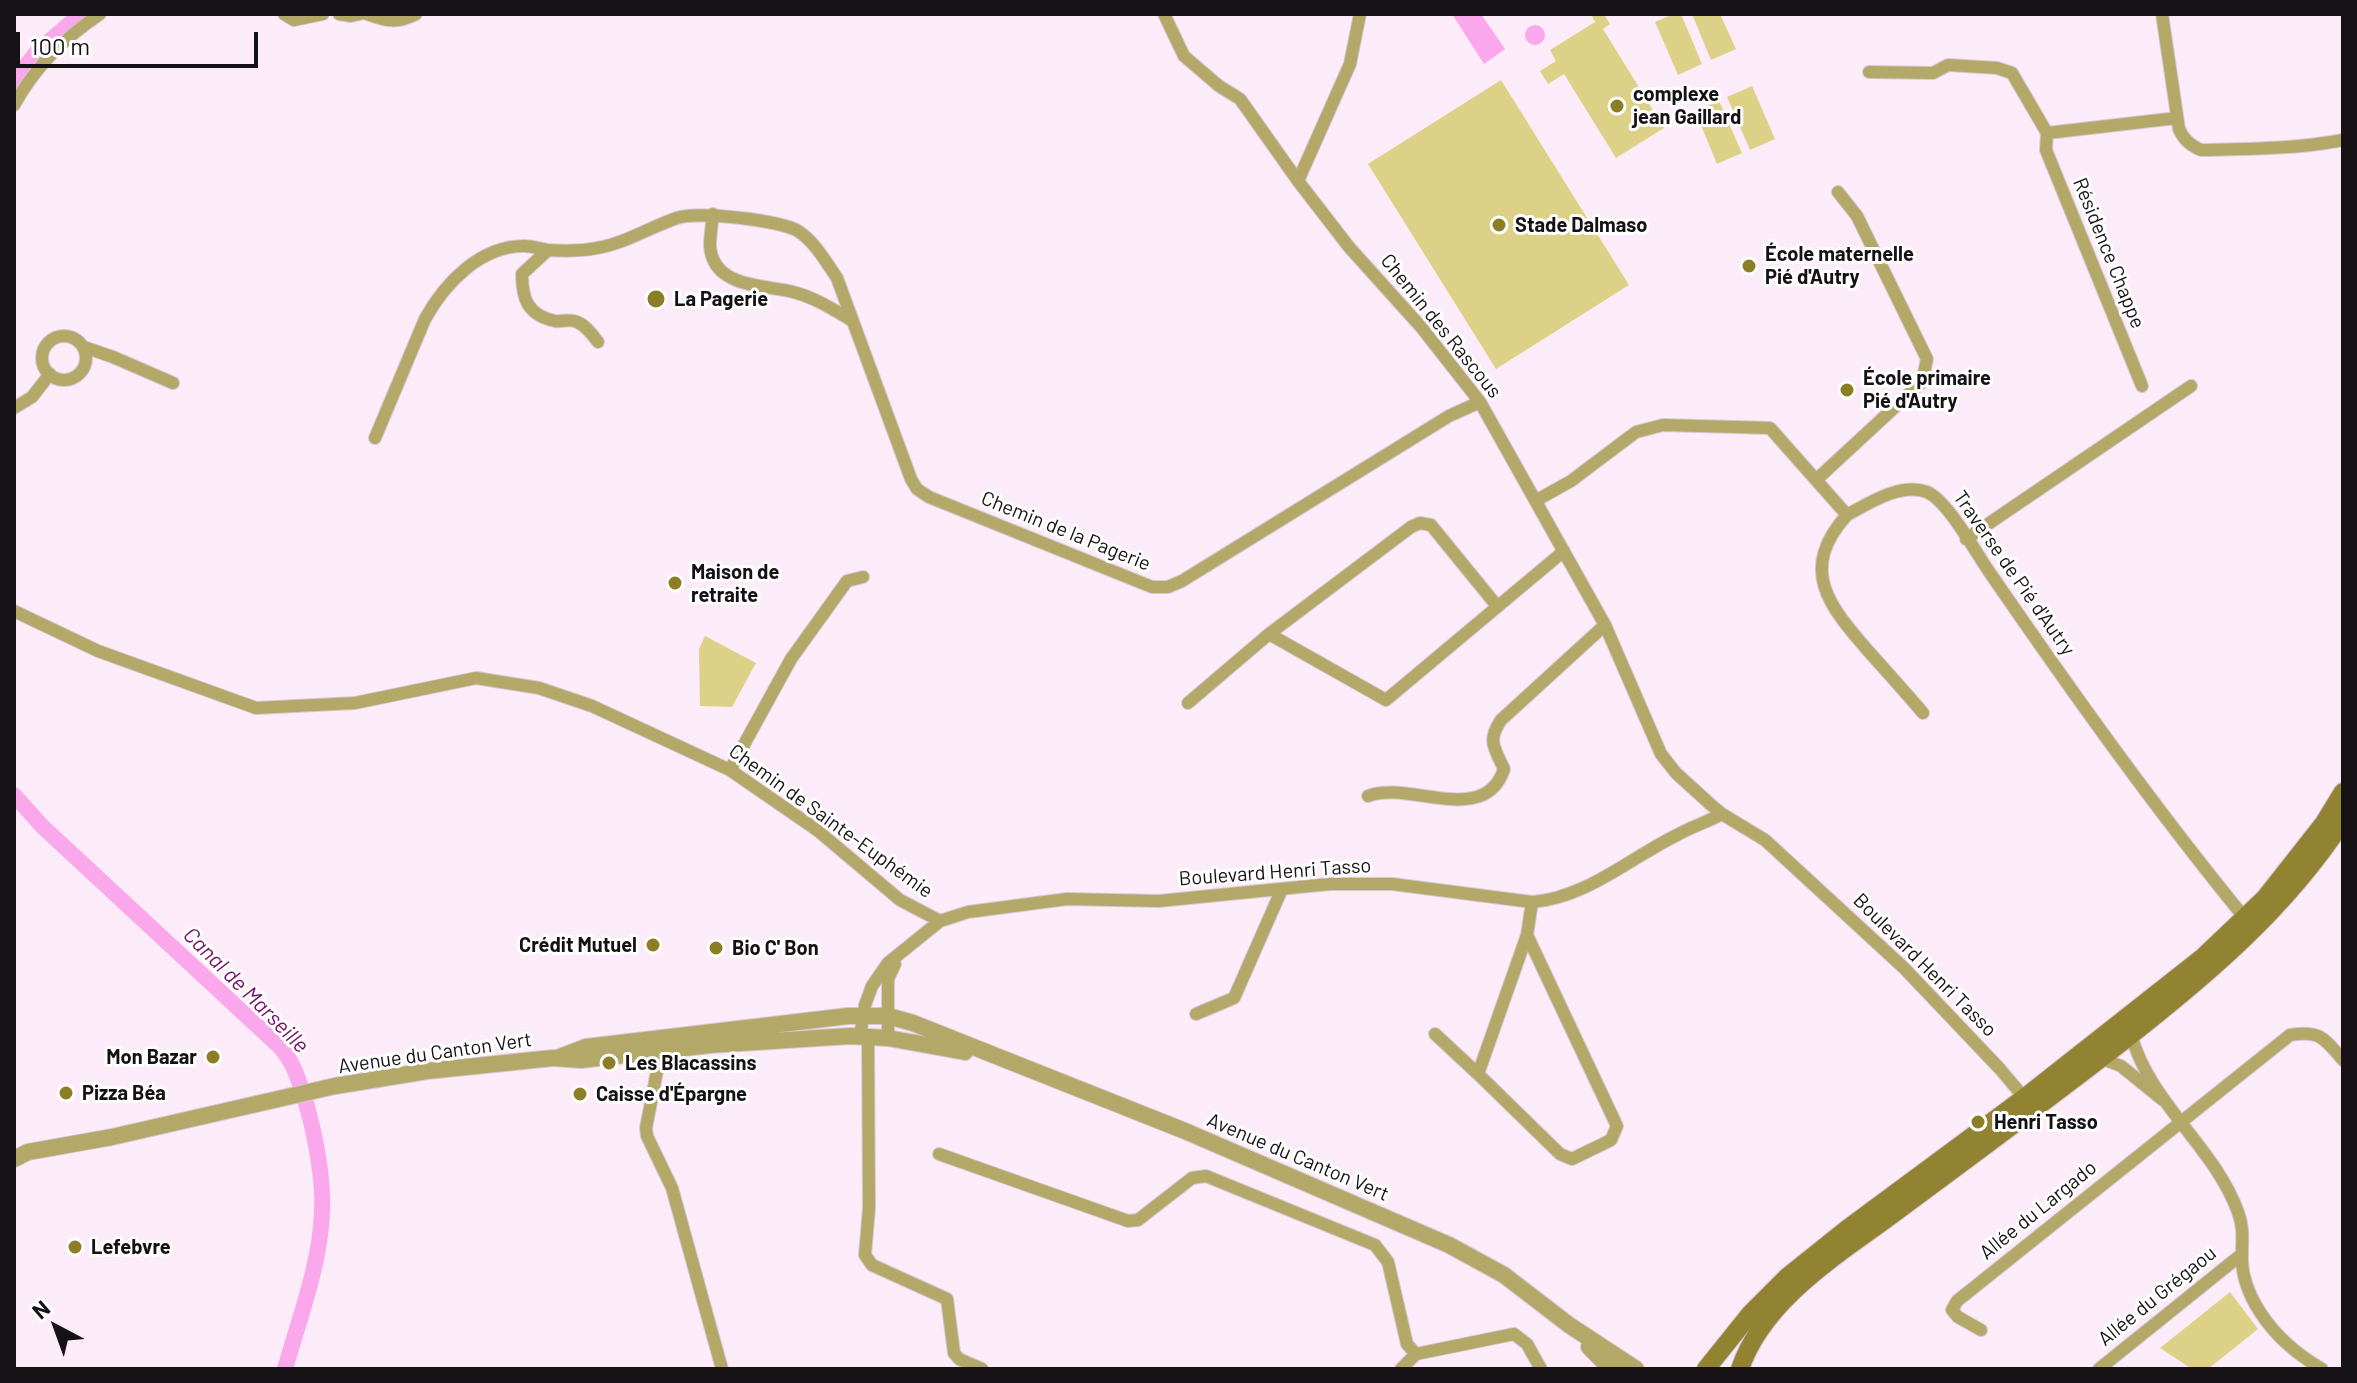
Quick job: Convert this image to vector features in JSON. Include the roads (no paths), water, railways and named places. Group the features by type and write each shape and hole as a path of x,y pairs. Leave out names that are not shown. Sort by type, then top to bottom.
{"main road":[{"path":"1706,1369 1751,1313 1787,1277 1847,1229 2100,1058 2214,967 2250,924 2265,898 2336,828 2343,792"},
{"path":"1740,1369 1756,1335 1798,1288 2029,1104 2106,1034 2250,924"}],"street":[{"path":"14,105 39,66 67,37 100,14"},
{"path":"284,14 294,20 323,14"},
{"path":"339,14 360,14"},
{"path":"367,14 401,22 416,14"},
{"name":"Chemin des Rascous","path":"1164,14 1184,56 1219,86 1240,99 1349,247 1421,327 1480,402 1605,625 1661,754 1676,773 1722,814"},
{"path":"2162,14 2177,118 2184,139 2201,150 2305,147 2343,140"},
{"path":"1298,181 1350,64 1357,16"},
{"name":"Résidence Chappe","path":"1869,72 1933,73 1948,65 1997,68 2012,73 2047,133 2046,150 2142,386"},
{"path":"2047,133 2177,118"},
{"path":"1816,480 1922,382 1927,359 1857,216 1838,192"},
{"path":"713,214 710,246 714,260 734,281 817,300 851,320"},
{"name":"Chemin de la Pagerie","path":"375,438 435,301 482,255 524,246 548,250 596,249 623,242 679,217 713,214 797,230 822,255 837,278 917,489 929,497 1152,587 1168,587 1182,581 1449,416 1480,402"},
{"path":"548,250 522,274 522,297 534,311 555,321 575,321 587,328 598,342"},
{"path":"65,335 79,341 84,347 84,366 75,377 62,379 50,374 43,361 46,346 51,340 65,335"},
{"path":"84,347 173,383"},
{"path":"14,408 32,397 50,374"},
{"path":"1966,539 2191,386"},
{"path":"1537,500 1571,481 1636,432 1663,425 1770,428 1847,515 1824,547 1823,577 1827,597 1838,616 1923,713"},
{"name":"Traverse de Pié d'Autry","path":"1847,515 1880,497 1916,490 1939,500 2038,644 2250,924"},
{"path":"1188,703 1269,634 1420,523 1431,525 1497,606"},
{"path":"1269,634 1386,700 1564,551"},
{"path":"730,770 791,659 847,581 863,577"},
{"name":"Chemin de Sainte-Euphémie","path":"14,611 98,651 256,708 355,703 476,678 539,688 592,706 730,770 817,830 900,900 940,921"},
{"path":"1368,796 1377,792 1395,792 1460,800 1477,798 1490,789 1501,778 1504,769 1492,741 1501,720 1605,625"},
{"name":"Boulevard Henri Tasso","path":"982,1369 959,1359 954,1353 947,1299 872,1265 865,1255 869,1208 862,1016 880,972 940,921 968,912 1067,899 1159,901 1330,884 1392,884 1532,902 1552,901 1578,891 1676,835 1722,814 1765,840 1904,968 2029,1104"},
{"path":"1196,1014 1234,998 1282,889"},
{"path":"1478,1074 1527,935 1532,902"},
{"path":"1435,1034 1560,1154 1572,1159 1611,1140 1617,1126 1527,935"},
{"name":"Boulevard Henri Tasso","path":"888,1038 889,971 914,940"},
{"name":"Avenue du Canton Vert","path":"14,1161 28,1152 427,1071 560,1057 581,1060 654,1045 862,1016 888,1016 918,1024 1185,1131 1408,1225 1504,1275 1569,1325 1636,1369"},
{"path":"2179,1121 2290,1035 2309,1032 2324,1038 2343,1060"},
{"path":"2163,1100 2121,1066 2100,1058 2106,1034 2131,1034 2136,1053 2163,1100 2222,1177 2238,1212 2244,1236 2243,1277 2257,1308 2274,1333 2322,1369"},
{"name":"Avenue du Canton Vert","path":"654,1045 864,1036 995,1057"},
{"path":"654,1045 657,1071 647,1136 672,1188 722,1369"},
{"name":"Allée du Largado","path":"1981,1330 1952,1310 1957,1301 2179,1121"},
{"path":"939,1154 1128,1221 1138,1220 1192,1178 1206,1176 1375,1245 1388,1262 1407,1344 1416,1354"},
{"name":"Allée du Grégaou","path":"2099,1369 2242,1254"},
{"name":"Avenue du Canton Vert","path":"1569,1325 1611,1369"},
{"path":"1401,1369 1416,1354 1514,1334 1527,1344 1541,1369"}],"waterway":[{"name":"Canal de Marseille","path":"14,81 37,52 81,14"},
{"name":"Canal de Marseille","path":"14,795 43,827 280,1047 293,1067 316,1143 322,1213 313,1272 285,1369"}],"place":[{"name":"complexe jean Gaillard","path":"1617,106"},
{"name":"Stade Dalmaso","path":"1499,225"},
{"name":"École maternelle Pié d'Autry","path":"1749,266"},
{"name":"La Pagerie","path":"656,299"},
{"name":"École primaire Pié d'Autry","path":"1847,390"},
{"name":"Maison de retraite","path":"675,583"},
{"name":"Crédit Mutuel","path":"653,945"},
{"name":"Bio C' Bon","path":"716,948"},
{"name":"Mon Bazar","path":"213,1057"},
{"name":"Les Blacassins","path":"609,1063"},
{"name":"Pizza Béa","path":"66,1093"},
{"name":"Caisse d'Épargne","path":"580,1094"},
{"name":"Henri Tasso","path":"1978,1122"},
{"name":"Lefebvre","path":"75,1247"}]}
